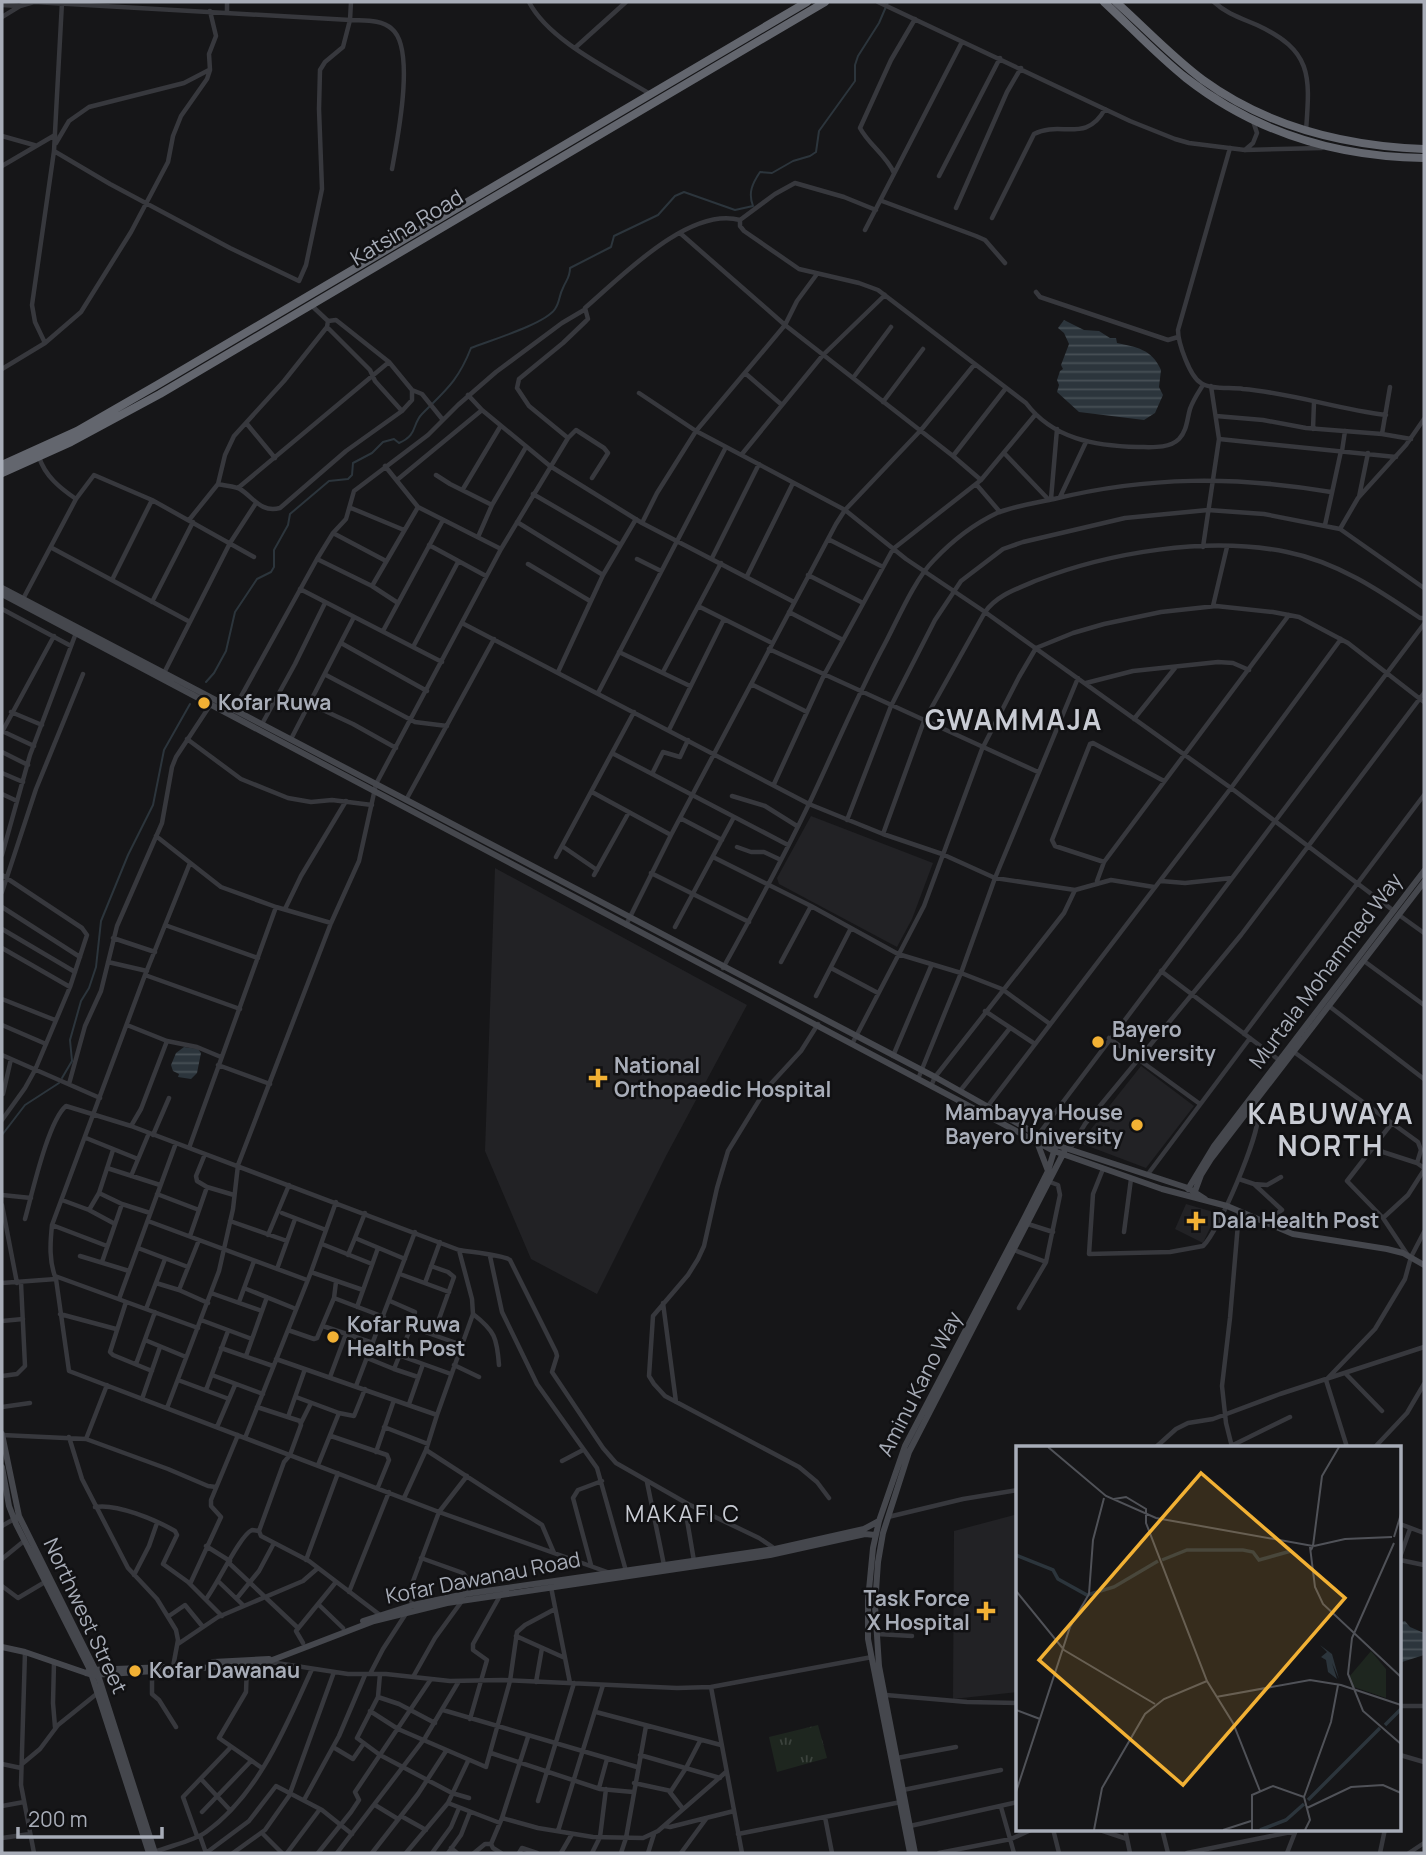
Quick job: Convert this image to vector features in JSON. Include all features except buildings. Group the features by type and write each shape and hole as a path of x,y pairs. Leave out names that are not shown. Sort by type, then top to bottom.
{"highway":[{"name":"Katsina Road","path":"2,465 39,457 160,394 311,305 807,2"},
{"name":"Katsina Road","path":"2,473 15,463 147,391 652,98 825,2"},
{"path":"1104,2 1183,76 1224,105 1254,121 1304,140 1352,152 1424,158"},
{"path":"1116,2 1203,80 1249,108 1306,132 1364,145 1424,149"},
{"path":"2,459 15,463 10,475 2,480"}],"main road":[{"path":"2,588 211,704 376,787 853,1040 899,1069 982,1114 1038,1138 1048,1171"},
{"path":"2,594 292,739 627,921"},
{"name":"Murtala Mohammed Way","path":"1185,1196 1363,960 1424,871"},
{"name":"Murtala Mohammed Way","path":"1192,1199 1197,1172 1214,1146 1396,913 1424,884"},
{"path":"853,1040 934,1077 1055,1148 1192,1189 1207,1200"},
{"path":"899,1069 903,1062"},
{"name":"Aminu Kano Way","path":"913,1853 879,1666 876,1631 877,1563 887,1517 909,1452 1048,1171 1055,1148"},
{"path":"1066,1151 1076,1159 1103,1169 1192,1199 1227,1206 1300,1236 1387,1249 1424,1262"},
{"name":"Aminu Kano Way","path":"913,1853 868,1629 870,1564 878,1521 905,1446 1014,1251 1066,1151"},
{"path":"1057,1169 1076,1159"},
{"path":"1174,1183 1185,1182 1197,1172"},
{"name":"Northwest Street","path":"2,1434 19,1516 92,1673 153,1853"},
{"name":"Northwest Street","path":"2,1472 14,1519 92,1673 153,1853"},
{"name":"Kofar Dawanau Road","path":"92,1673 269,1659 343,1628 413,1605 775,1549 864,1529 878,1521"},
{"name":"Kofar Dawanau Road","path":"235,1662 247,1665 270,1662 336,1634 408,1611 464,1597 770,1555 865,1534 876,1535"},
{"path":"868,1629 876,1631"},
{"path":"2,1647 92,1673 152,1672 235,1662"}],"street":[{"path":"2,17 20,6 34,2 62,2 350,20 387,25 400,41 404,98 391,169"},
{"path":"45,343 35,322 32,305 54,148 62,2"},
{"path":"227,2 227,12"},
{"path":"54,148 230,248 297,281 300,280 306,265 322,189 318,109 320,69 343,47 350,20 351,2"},
{"path":"530,2 545,22 576,47 652,98"},
{"path":"576,47 626,2"},
{"path":"878,2 1175,139 1245,150 1330,147"},
{"path":"1214,2 1232,16 1272,33 1292,47 1298,55 1307,73 1309,85 1306,132"},
{"path":"2,5 20,6"},
{"path":"2,369 45,343 81,312 131,232 168,162 173,136 181,116 201,89 210,70 209,54 216,36 210,12"},
{"path":"894,173 880,150 860,128 891,60 915,19"},
{"path":"865,230 962,41"},
{"path":"939,176 1000,58"},
{"path":"956,208 1007,92 1021,68"},
{"path":"54,148 69,121 89,107 184,83 210,70"},
{"path":"992,218 1034,134 1059,129 1073,131 1099,120 1105,108"},
{"path":"1245,150 1253,142 1257,132 1254,121"},
{"path":"2,166 55,135"},
{"path":"2,136 35,145"},
{"path":"1230,148 1178,337 1191,373 1203,385 1283,394 1340,409 1385,415"},
{"path":"234,709 317,559 333,533 346,519 354,491 428,435 468,395 532,345 584,310 652,251 708,219 723,216 740,219 795,183 844,197 876,210"},
{"path":"882,201 976,236 988,244 1005,263"},
{"path":"740,219 740,226 750,236 799,269 869,285 885,295 1026,403 1035,415 1057,429 1087,442 1117,447 1168,446 1183,434 1191,408 1203,385"},
{"path":"680,233 785,325 953,456 979,482 999,512"},
{"path":"642,523 696,430 785,325 797,301 817,274"},
{"path":"1036,292 1040,297 1168,340 1178,337"},
{"path":"742,454 823,355 885,295"},
{"path":"311,305 370,370 402,411"},
{"path":"568,438 529,406 516,383 586,321 584,310"},
{"path":"152,602 191,521 218,484 228,446 234,436 247,424 328,324 336,320 388,362 412,390 418,391 428,400 443,420"},
{"path":"853,379 891,327"},
{"path":"883,402 923,349"},
{"path":"237,488 388,362"},
{"path":"627,921 827,539 845,510 921,430 974,365"},
{"path":"745,373 782,405"},
{"path":"1203,547 1219,439 1211,386"},
{"path":"1382,434 1390,387"},
{"path":"953,456 1006,388"},
{"path":"218,484 237,488 256,503 273,510 285,505 346,451 402,411 412,400 412,390"},
{"path":"639,393 696,430 845,510 893,549 1078,678 1424,933"},
{"path":"468,395 500,427 550,466 642,523 794,602"},
{"path":"1313,429 1314,402"},
{"path":"397,480 482,410"},
{"path":"774,784 824,675 893,549 979,482 1035,415"},
{"path":"1216,416 1411,439"},
{"path":"1339,529 1358,498 1396,457 1424,419"},
{"path":"247,424 275,458"},
{"path":"463,489 500,427"},
{"path":"1050,500 1057,429"},
{"path":"167,1408 208,1303 225,1250 238,1165 331,923 359,861 376,787 500,549 568,438 578,430 608,453 592,478"},
{"path":"1325,525 1345,431"},
{"path":"1219,439 1396,457"},
{"path":"1059,497 1087,442"},
{"path":"478,537 492,505 526,447"},
{"path":"598,693 726,447"},
{"path":"1358,498 1368,453"},
{"path":"1005,454 1050,500"},
{"path":"39,457 53,481 76,499"},
{"path":"712,558 759,464"},
{"path":"385,466 418,507 500,549"},
{"path":"23,599 91,476 97,475 152,500 254,557"},
{"path":"436,475 492,505"},
{"path":"722,971 769,885 860,691 924,570 972,527 999,512 1059,497 1160,480 1214,479 1286,484 1331,492"},
{"path":"747,576 793,483"},
{"path":"533,494 619,544"},
{"path":"111,580 152,500"},
{"path":"164,673 230,543 256,503"},
{"path":"372,586 418,507"},
{"path":"351,508 404,530"},
{"path":"847,820 891,706 952,591 1003,549 1125,518 1208,510 1264,514 1339,529 1424,589"},
{"path":"558,672 619,544 636,519"},
{"path":"383,631 443,520"},
{"path":"517,522 603,576"},
{"path":"333,533 386,561"},
{"path":"827,539 883,566"},
{"path":"429,545 486,576"},
{"path":"883,834 924,721 985,612 995,601 1014,589 1065,570 1117,557 1203,547 1227,547 1288,552 1324,563 1369,584 1420,618 1424,618"},
{"path":"1213,606 1227,547"},
{"path":"52,548 190,622"},
{"path":"317,559 372,586 398,603"},
{"path":"638,559 661,571"},
{"path":"413,647 458,562"},
{"path":"663,672 721,563"},
{"path":"528,564 590,601"},
{"path":"808,575 863,603"},
{"path":"300,589 442,662"},
{"path":"262,724 325,603"},
{"path":"698,606 772,643"},
{"path":"853,1040 898,954 911,935 982,748 1036,648 1104,624 1161,612 1213,606 1234,607 1299,617 1360,650 1422,701"},
{"path":"2,609 71,646"},
{"path":"789,612 843,640"},
{"path":"1096,882 1104,863 1289,615"},
{"path":"292,739 314,691 326,675 354,617"},
{"path":"669,730 724,619"},
{"path":"462,622 809,804 995,877 1075,890 1096,882 1118,880 1154,887"},
{"path":"1038,1138 1109,1038 1389,674 1424,624"},
{"path":"2,855 3,843 34,746 78,631"},
{"path":"34,746 2,731 54,636"},
{"path":"406,800 494,639"},
{"path":"982,1114 1231,789 1341,639"},
{"path":"341,643 427,691"},
{"path":"769,649 1038,772"},
{"path":"619,652 690,686"},
{"path":"1086,684 1133,671 1226,662 1249,670"},
{"path":"1134,719 1176,667"},
{"path":"2,892 4,876 36,789 83,674"},
{"path":"326,675 411,720 447,726"},
{"path":"918,1079 961,973 995,877 1078,678"},
{"path":"751,684 807,712"},
{"path":"1066,1151 1308,847 1422,701 1424,693"},
{"path":"64,1082 101,991 119,919 166,807 172,767 211,704"},
{"path":"310,704 396,748"},
{"path":"11,712 42,725"},
{"path":"556,857 634,712"},
{"path":"187,739 242,779 277,794 300,801 372,805"},
{"path":"652,774 663,752 680,757 688,740"},
{"path":"1104,863 1055,846 1052,840 1090,745 1093,743 1164,781"},
{"path":"2,752 28,765"},
{"path":"612,753 789,845"},
{"path":"2,773 23,782"},
{"path":"592,792 671,835"},
{"path":"2,794 17,801"},
{"path":"1244,1034 1424,795"},
{"path":"732,796 765,806 798,826"},
{"path":"285,909 300,876 346,802"},
{"path":"562,846 596,872 629,812"},
{"path":"675,927 734,817"},
{"path":"680,818 722,840"},
{"path":"2,819 11,824"},
{"path":"156,836 221,887 276,908 331,923"},
{"path":"737,847 751,852 764,852 781,860"},
{"path":"713,857 811,906 898,954 1002,989 1050,1024"},
{"path":"190,863 52,1225 50,1245 69,1371 439,1512 610,1573"},
{"path":"651,873 749,922"},
{"path":"2,1120 35,1070 70,987 87,935 82,928 4,876"},
{"path":"1160,881 1185,883 1233,878"},
{"path":"931,1086 934,1077 1063,913 1075,890"},
{"path":"781,962 811,906"},
{"path":"2,907 80,957"},
{"path":"189,1148 276,908"},
{"path":"165,925 258,958"},
{"path":"816,996 851,928"},
{"path":"2,929 75,972"},
{"path":"114,938 155,952"},
{"path":"2,948 70,987"},
{"path":"1363,960 1424,1005"},
{"path":"108,962 146,973 240,1009"},
{"path":"893,1057 932,964"},
{"path":"831,968 878,993"},
{"path":"1161,971 1279,1060"},
{"path":"2,999 55,1020"},
{"path":"1329,1006 1424,1079"},
{"path":"985,1011 1035,1044"},
{"path":"819,1022 801,1051 766,1089 728,1151 704,1247 688,1275 653,1316 649,1376 654,1384 676,1403 799,1467 817,1482 829,1498"},
{"path":"2,1024 46,1044"},
{"path":"127,1025 167,1041 197,1047 221,1057"},
{"path":"960,1091 1010,1028"},
{"path":"1109,1038 1200,1104"},
{"path":"1148,1174 1250,1038"},
{"path":"131,1126 141,1109 167,1041"},
{"path":"1294,1052 1421,1146 1417,1163"},
{"path":"2,1055 100,1098"},
{"path":"11,1059 2,1094 17,1100"},
{"path":"218,1065 270,1084"},
{"path":"131,1176 169,1098"},
{"path":"1103,1169 1093,1195 1089,1254 1158,1252 1203,1246 1215,1231 1239,1179 1258,1115 1254,1104"},
{"path":"25,1219 44,1154 63,1108 69,1107 95,1113 238,1165 260,1176 336,1202 459,1250 504,1256 510,1260 556,1352 551,1372 603,1448 622,1467 647,1482 759,1538 775,1549"},
{"path":"1392,1123 1347,1181 1383,1218 1409,1256"},
{"path":"86,1138 138,1159"},
{"path":"119,1299 176,1143"},
{"path":"1375,1146 1383,1152 1417,1163 1424,1169 1408,1195 1383,1218"},
{"path":"89,1210 99,1194 113,1150"},
{"path":"205,1154 196,1179 207,1187 234,1195"},
{"path":"107,1168 160,1185"},
{"path":"1239,1179 1267,1185 1281,1177"},
{"path":"1124,1232 1131,1179"},
{"path":"1019,1308 1046,1262 1060,1190 1058,1185 1050,1182"},
{"path":"1254,1184 1282,1210 1265,1223"},
{"path":"268,1235 289,1185"},
{"path":"190,1236 207,1187"},
{"path":"99,1194 122,1205 151,1213"},
{"path":"157,1194 199,1210"},
{"path":"2,1195 31,1198"},
{"path":"62,1200 115,1224"},
{"path":"245,1438 336,1202"},
{"path":"2,1205 19,1283 25,1366 17,1374 2,1376"},
{"path":"102,1262 122,1205"},
{"path":"1232,1446 1222,1386 1240,1211"},
{"path":"282,1213 326,1230"},
{"path":"348,1255 365,1213"},
{"path":"277,1269 295,1219"},
{"path":"148,1220 307,1280"},
{"path":"230,1221 287,1241"},
{"path":"1028,1224 1053,1231"},
{"path":"52,1225 107,1246"},
{"path":"356,1386 415,1232"},
{"path":"1326,1380 1374,1329 1405,1279 1409,1256 1424,1232"},
{"path":"355,1238 405,1259"},
{"path":"179,1290 199,1240"},
{"path":"425,1283 440,1242"},
{"path":"321,1244 372,1264"},
{"path":"138,1248 188,1268"},
{"path":"357,1307 378,1248"},
{"path":"404,1498 427,1447 473,1314 472,1299 459,1250"},
{"path":"1014,1251 1046,1262"},
{"path":"80,1256 129,1271"},
{"path":"490,1256 502,1311 532,1374 597,1468 626,1571"},
{"path":"146,1309 165,1259"},
{"path":"239,1303 254,1261"},
{"path":"431,1266 454,1276 439,1319"},
{"path":"311,1272 363,1290"},
{"path":"400,1274 449,1292"},
{"path":"2,1283 55,1277 198,1328"},
{"path":"288,1330 314,1339 323,1326 334,1298 336,1282"},
{"path":"156,1283 208,1303"},
{"path":"244,1288 296,1309"},
{"path":"211,1293 262,1311"},
{"path":"246,1356 267,1297"},
{"path":"334,1298 384,1317"},
{"path":"390,1301 415,1312 394,1369"},
{"path":"126,1302 110,1352 152,1371"},
{"path":"663,1303 676,1403"},
{"path":"136,1364 155,1312"},
{"path":"60,1314 116,1329"},
{"path":"473,1314 491,1329 497,1343 499,1365"},
{"path":"2,1321 23,1319"},
{"path":"201,1320 253,1339"},
{"path":"323,1326 373,1343"},
{"path":"411,1327 462,1345"},
{"path":"206,1390 228,1331"},
{"path":"330,1377 346,1334"},
{"path":"145,1340 186,1357"},
{"path":"142,1399 160,1347"},
{"path":"1157,1446 1182,1425 1213,1419 1424,1347"},
{"path":"222,1348 273,1366"},
{"path":"401,1356 451,1374"},
{"path":"276,1359 438,1415"},
{"path":"367,1359 418,1377"},
{"path":"409,1404 423,1364"},
{"path":"454,1365 479,1377"},
{"path":"288,1417 305,1369"},
{"path":"1346,1374 1382,1411"},
{"path":"212,1375 262,1394"},
{"path":"178,1380 229,1399"},
{"path":"1326,1380 1347,1446"},
{"path":"1377,1446 1407,1413 1424,1384"},
{"path":"86,1438 107,1385"},
{"path":"217,1427 235,1385"},
{"path":"296,1397 354,1416 365,1389"},
{"path":"376,1452 394,1399"},
{"path":"311,1402 290,1455 284,1462 259,1531 261,1536 318,1568 380,1615"},
{"path":"2,1407 30,1403"},
{"path":"257,1408 301,1423"},
{"path":"318,1465 339,1413"},
{"path":"1234,1446 1290,1417"},
{"path":"384,1427 427,1447 542,1525 555,1554"},
{"path":"2,1434 86,1438 216,1487"},
{"path":"190,1584 221,1517 210,1504 238,1436"},
{"path":"331,1436 387,1455 389,1460 378,1487"},
{"path":"69,1437 78,1469 95,1507 134,1575 169,1616 178,1635 173,1667"},
{"path":"562,1461 583,1450"},
{"path":"306,1560 338,1473"},
{"path":"413,1605 409,1593 439,1512 467,1476"},
{"path":"591,1566 573,1498 578,1490 602,1481"},
{"path":"647,1482 664,1566"},
{"path":"887,1517 963,1499 1016,1490"},
{"path":"349,1592 389,1492"},
{"path":"684,1502 694,1562"},
{"path":"95,1507 110,1505 176,1533 163,1564 190,1584 222,1616"},
{"path":"2,1526 14,1519"},
{"path":"134,1575 157,1523"},
{"path":"1402,1525 1424,1533"},
{"path":"1402,1552 1410,1529"},
{"path":"206,1600 219,1582 245,1533 259,1531"},
{"path":"2,1559 24,1541"},
{"path":"237,1598 251,1582 274,1543"},
{"path":"206,1546 230,1562 298,1628"},
{"path":"413,1677 435,1638 464,1597 467,1578 463,1573 421,1558"},
{"path":"1402,1559 1424,1565"},
{"path":"177,1645 243,1605 303,1581 318,1568"},
{"path":"2,1586 18,1598 45,1582"},
{"path":"219,1582 243,1605"},
{"path":"303,1643 296,1632 298,1628 336,1582"},
{"path":"538,1801 572,1683 551,1587"},
{"path":"470,1719 487,1660 472,1648 501,1594"},
{"path":"318,1604 343,1628"},
{"path":"169,1616 185,1605 203,1627"},
{"path":"370,1711 398,1729 486,1767 510,1681 516,1636 520,1628 555,1609"},
{"path":"304,1800 368,1674 408,1611"},
{"path":"876,1631 912,1636"},
{"path":"516,1636 565,1658"},
{"path":"536,1682 542,1648"},
{"path":"25,1652 21,1766 24,1802 34,1853"},
{"path":"270,1662 334,1672 459,1681 711,1687 872,1657"},
{"path":"54,1661 55,1728"},
{"path":"247,1665 246,1692 219,1736 230,1748 262,1768"},
{"path":"153,1853 199,1836 230,1810 262,1768 313,1669"},
{"path":"152,1672 152,1694 159,1700 176,1727"},
{"path":"233,1853 262,1833 291,1792 334,1672"},
{"path":"380,1674 378,1697 357,1737 380,1755 452,1793 469,1798"},
{"path":"318,1853 358,1802 355,1792 431,1679"},
{"path":"346,1853 339,1851 404,1767 435,1723 459,1681"},
{"path":"558,1831 603,1685"},
{"path":"711,1687 742,1853"},
{"path":"2,1764 21,1766 40,1749 55,1728 99,1692"},
{"path":"886,1695 1016,1703"},
{"path":"378,1697 412,1710 435,1723"},
{"path":"1402,1706 1424,1706"},
{"path":"443,1710 637,1768"},
{"path":"596,1712 721,1745"},
{"path":"621,1853 646,1726"},
{"path":"491,1844 528,1737"},
{"path":"669,1791 676,1785 701,1741"},
{"path":"333,1747 353,1759 364,1744"},
{"path":"897,1758 956,1746"},
{"path":"230,1748 183,1800 206,1853 248,1821 274,1787 291,1792 320,1809 352,1834"},
{"path":"373,1853 446,1751"},
{"path":"491,1753 575,1782 606,1790 633,1792"},
{"path":"640,1755 720,1778"},
{"path":"1402,1756 1424,1762"},
{"path":"599,1788 607,1759"},
{"path":"202,1812 251,1761"},
{"path":"406,1853 449,1803 468,1761"},
{"path":"903,1790 1001,1770"},
{"path":"449,1803 501,1820 558,1831 600,1837 643,1838 664,1826 726,1772"},
{"path":"201,1779 230,1810"},
{"path":"634,1783 669,1791 683,1809"},
{"path":"592,1853 600,1837 606,1790"},
{"path":"2,1806 24,1802"},
{"path":"738,1834 902,1802"},
{"path":"910,1826 1016,1803"},
{"path":"375,1805 426,1830"},
{"path":"1001,1807 1014,1853"},
{"path":"432,1853 451,1827 459,1808"},
{"path":"262,1833 281,1853 320,1809"},
{"path":"664,1826 670,1827 734,1811"},
{"path":"457,1853 449,1851 461,1835 470,1812"},
{"path":"825,1817 832,1853"},
{"path":"684,1852 706,1819"},
{"path":"939,1853 1011,1839 1031,1830"},
{"path":"1053,1830 1059,1853"},
{"path":"1100,1830 1126,1839"},
{"path":"1125,1830 1130,1853"},
{"path":"1162,1830 1168,1853"},
{"path":"1187,1853 1296,1830"},
{"path":"1287,1853 1296,1830"},
{"path":"1380,1853 1385,1830"},
{"path":"561,1853 572,1833"},
{"path":"648,1853 655,1833"},
{"path":"2,1838 30,1834"},
{"path":"1409,1853 1424,1843"},
{"path":"474,1853 485,1844 491,1844"},
{"path":"491,1844 501,1853"},
{"path":"519,1853 522,1848 537,1853"}],"shaded area":[{"path":"1064,320 1084,330 1099,331 1110,338 1116,338 1117,343 1137,348 1153,357 1161,370 1159,387 1163,395 1155,413 1144,420 1079,412 1057,392 1057,380 1063,369 1061,365 1069,344 1064,333 1058,328"},
{"path":"811,816 933,863 912,919 897,947 779,884 777,878"},
{"name":"National Orthopaedic Hospital","path":"495,868 747,1005 666,1156 597,1294 531,1259 485,1151"},
{"path":"184,1047 198,1049 201,1053 197,1073 191,1079 178,1077 179,1074 173,1071 171,1065 176,1053"},
{"name":"Mambayya House Bayero University","path":"1141,1066 1194,1106 1146,1168 1080,1143"},
{"name":"Dala Health Post","path":"1186,1204 1217,1213 1203,1243 1175,1229"},
{"name":"Task Force X Hospital","path":"1016,1515 1016,1692 953,1699 954,1531"},
{"path":"1402,1622 1424,1633 1424,1655 1402,1662"}],"green space":[{"path":"818,1725 827,1758 777,1772 769,1737"}],"waterway":[{"path":"206,682 226,651 235,612 257,579 271,572 274,567 274,550 288,525 290,514 329,481 348,479 352,475 353,463 372,453 383,442 394,439 399,443 405,440 412,433 419,418 456,377 471,348 529,326 549,315 558,304 570,268 611,247 614,236 658,215 675,196 684,192 735,210 753,206 752,189 760,172 772,173 816,152 819,131 855,81 858,56 879,23 888,2"},
{"path":"62,1078 72,1061 70,1040 81,1001 96,967 101,921 128,855 153,805 164,750 190,704"},
{"path":"2,1135 25,1105 59,1083"}],"place":[{"name":"Kofar Ruwa","path":"204,703"},
{"name":"Bayero University","path":"1098,1042"},
{"name":"National Orthopaedic Hospital","path":"598,1078"},
{"name":"Mambayya House Bayero University","path":"1137,1125"},
{"name":"Dala Health Post","path":"1196,1221"},
{"name":"Kofar Ruwa Health Post","path":"333,1337"},
{"name":"Task Force X Hospital","path":"986,1611"},
{"name":"Kofar Dawanau","path":"135,1671"}],"district":[{"name":"GWAMMAJA","path":"1014,720"},
{"name":"KABUWAYA NORTH","path":"1331,1130"},
{"name":"MAKAFI C","path":"683,1514"}]}
